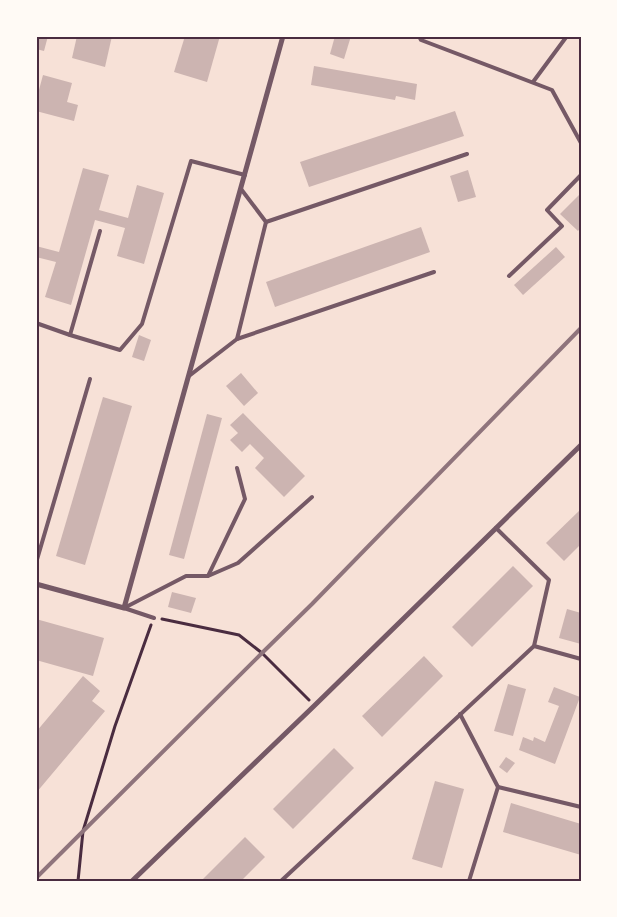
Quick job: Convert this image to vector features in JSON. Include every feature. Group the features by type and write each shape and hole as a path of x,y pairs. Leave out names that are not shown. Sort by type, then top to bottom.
{"street":[{"path":"36,584 124,608 283,36"},
{"path":"132,881 139,878 581,445"}],"lane":[{"path":"419,36 421,40 552,90 581,143"},
{"path":"532,82 567,36"},
{"path":"266,222 467,154"},
{"path":"36,323 120,350 142,324 191,161 245,175"},
{"path":"509,276 562,226 547,210 581,175"},
{"path":"241,189 266,222"},
{"path":"237,339 266,222"},
{"path":"70,335 100,231"},
{"path":"189,376 237,339 434,272"},
{"path":"36,563 90,379"},
{"path":"208,576 245,499 237,468"},
{"path":"124,608 186,576 208,576 238,564 312,497"},
{"path":"281,881 534,646 549,580 496,528"},
{"path":"124,608 154,618"},
{"path":"534,646 581,659"},
{"path":"460,714 498,787 469,881"},
{"path":"498,787 581,807"}],"path":[{"path":"78,881 83,831 115,726 154,618 239,635 262,652 314,706"}],"building":[{"path":"36,36 48,36 44,51 36,49"},
{"path":"77,36 112,36 105,67 72,58"},
{"path":"185,36 220,36 207,82 174,72"},
{"path":"335,36 351,36 344,59 330,54"},
{"path":"314,66 417,84 415,100 396,96 395,100 311,85"},
{"path":"43,75 72,83 67,102 78,105 74,121 36,111 36,101"},
{"path":"455,111 464,136 309,187 300,162"},
{"path":"83,168 109,175 99,210 128,218 137,185 164,193 144,264 117,256 125,228 95,220 71,305 45,297 56,262 36,257 36,246 59,252"},
{"path":"468,170 476,197 458,202 450,176"},
{"path":"581,193 581,227 578,231 560,214"},
{"path":"421,227 430,252 275,307 266,282"},
{"path":"556,247 565,257 523,295 514,285"},
{"path":"139,335 151,340 144,361 132,357"},
{"path":"241,373 258,393 244,406 226,386"},
{"path":"103,397 132,406 85,565 56,556"},
{"path":"243,413 305,476 284,497 255,468 264,458 250,444 242,452 230,440 238,433 230,425"},
{"path":"207,414 222,418 184,559 169,555"},
{"path":"581,509 581,544 564,561 546,543"},
{"path":"513,566 533,586 472,647 452,627"},
{"path":"172,592 196,598 191,613 168,607"},
{"path":"567,609 581,613 581,644 559,638"},
{"path":"36,619 104,638 93,676 36,660"},
{"path":"424,656 443,676 382,737 362,716"},
{"path":"83,676 100,691 92,701 105,711 36,793 36,732"},
{"path":"508,684 526,689 513,736 494,731"},
{"path":"554,687 580,697 555,764 519,750 523,737 533,741 534,737 545,742 559,706 548,702"},
{"path":"334,748 354,768 293,829 273,809"},
{"path":"506,757 515,763 507,773 499,767"},
{"path":"435,781 464,789 442,868 412,859"},
{"path":"511,803 581,824 581,855 503,832"},
{"path":"245,837 265,857 241,881 201,881"}],"railway":[{"path":"36,878 312,604 581,328"}]}
